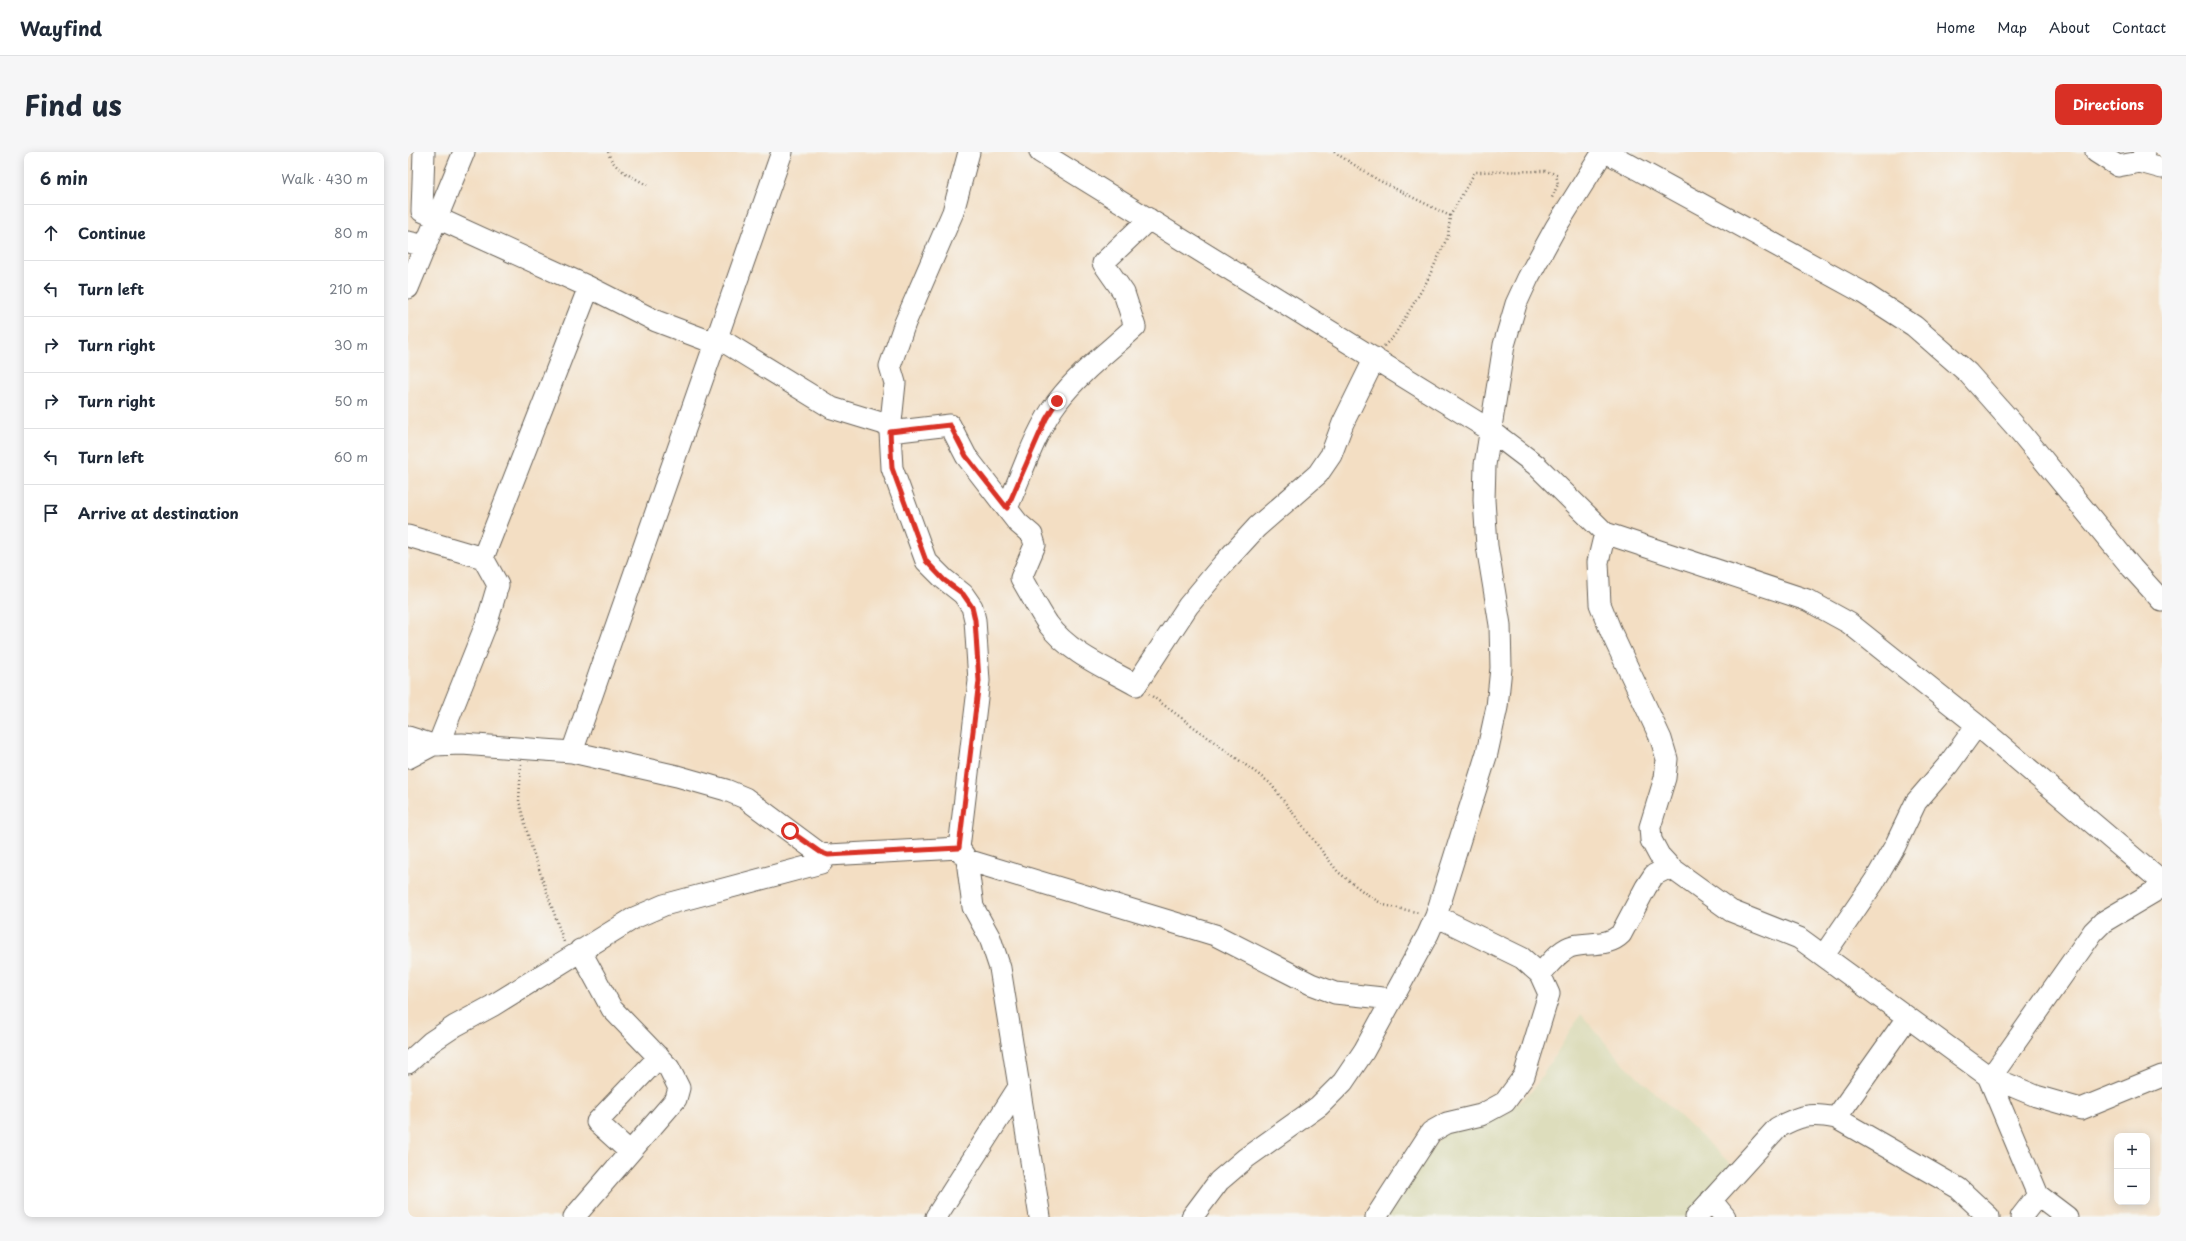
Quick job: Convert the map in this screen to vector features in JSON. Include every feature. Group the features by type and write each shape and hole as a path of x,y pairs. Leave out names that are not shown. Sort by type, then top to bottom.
{"street":[{"path":"424,152 422,211 589,287 656,321 717,341 832,408 891,429 950,425 966,456 1007,508 1032,535 1035,545 1021,578 1048,624 1064,641 1081,654 1136,685 1188,606 1223,564 1257,527 1318,474 1331,455 1343,423 1375,358"},
{"path":"408,288 417,244 437,218 464,152"},
{"path":"572,752 782,152"},
{"path":"969,152 953,212 905,323 890,366 895,383 891,429 892,468 926,561 944,580 963,594 972,607 975,620 979,681 963,854 973,907 990,938 1000,968 1040,1217"},
{"path":"1040,152 1490,430 1536,464 1605,533 1807,600 1849,623 1977,725 2162,882"},
{"path":"1192,1217 1219,1181 1246,1158 1319,1106 1344,1082 1364,1051 1428,934 1436,916 1487,753 1497,707 1501,668 1500,625 1487,546 1484,500 1485,465 1504,345 1516,304 1545,246 1604,152 1860,291 1914,326 1968,373 2022,434 2127,562 2162,601"},
{"path":"2096,152 2118,166 2143,157 2162,168"},
{"path":"1007,508 1046,419 1057,401 1071,384 1135,327 1124,293 1103,263 1148,219"},
{"path":"483,558 589,287"},
{"path":"1605,533 1598,562 1600,604 1612,634 1661,739 1667,759 1665,778 1650,827 1651,840 1659,855 1670,867 1731,911 1799,938 1989,1077 2036,1096 2081,1109 2162,1076"},
{"path":"408,536 483,558 498,585 487,622 435,745 408,758"},
{"path":"1824,955 1874,882 1895,846 1916,802 1948,765 1977,725"},
{"path":"408,737 435,745 462,744 572,752 677,776 726,790 745,798 820,852 828,855 963,854 1215,935 1311,984 1335,993 1392,999"},
{"path":"408,1063 431,1042 454,1026 492,1006 634,918 664,905 821,863 828,855"},
{"path":"1540,974 1562,952 1572,946 1615,940 1621,934 1654,875 1670,867"},
{"path":"1989,1077 2093,932 2103,922 2162,887"},
{"path":"1376,1217 1431,1132 1447,1123 1481,1115 1505,1102 1524,1076 1549,994 1540,974 1522,958 1436,916"},
{"path":"574,1217 676,1099 679,1088 669,1068 612,1009 575,954"},
{"path":"1836,1118 1907,1018"},
{"path":"630,1152 597,1122 659,1057"},
{"path":"1989,1077 2038,1196 2067,1217"},
{"path":"936,1217 1019,1087"},
{"path":"1696,1217 1777,1128 1788,1122 1815,1114 1836,1118 1958,1188 1989,1217"},
{"path":"2021,1217 2038,1196"},
{"path":"1711,1200 1725,1217"}],"path":[{"path":"608,152 611,161 620,170 647,185"},
{"path":"1334,152 1378,180 1450,216"},
{"path":"1375,358 1394,336 1426,283 1448,236 1450,216 1476,172 1545,171 1556,174 1558,184 1550,204"},
{"path":"1136,685 1270,783 1338,872 1365,893 1384,905 1436,916"},
{"path":"522,748 519,801 530,843 575,954"}],"shaded area":[{"path":"1581,1014 1619,1059 1733,1166 1687,1217 1385,1217 1445,1130 1471,1121 1505,1114 1533,1090"}],"route":[{"path":"790,831 820,852 828,855 959,848 979,681 975,620 972,607 963,594 944,580 926,561 892,468 890,432 950,425 966,456 1007,508 1046,419 1057,401"}]}
